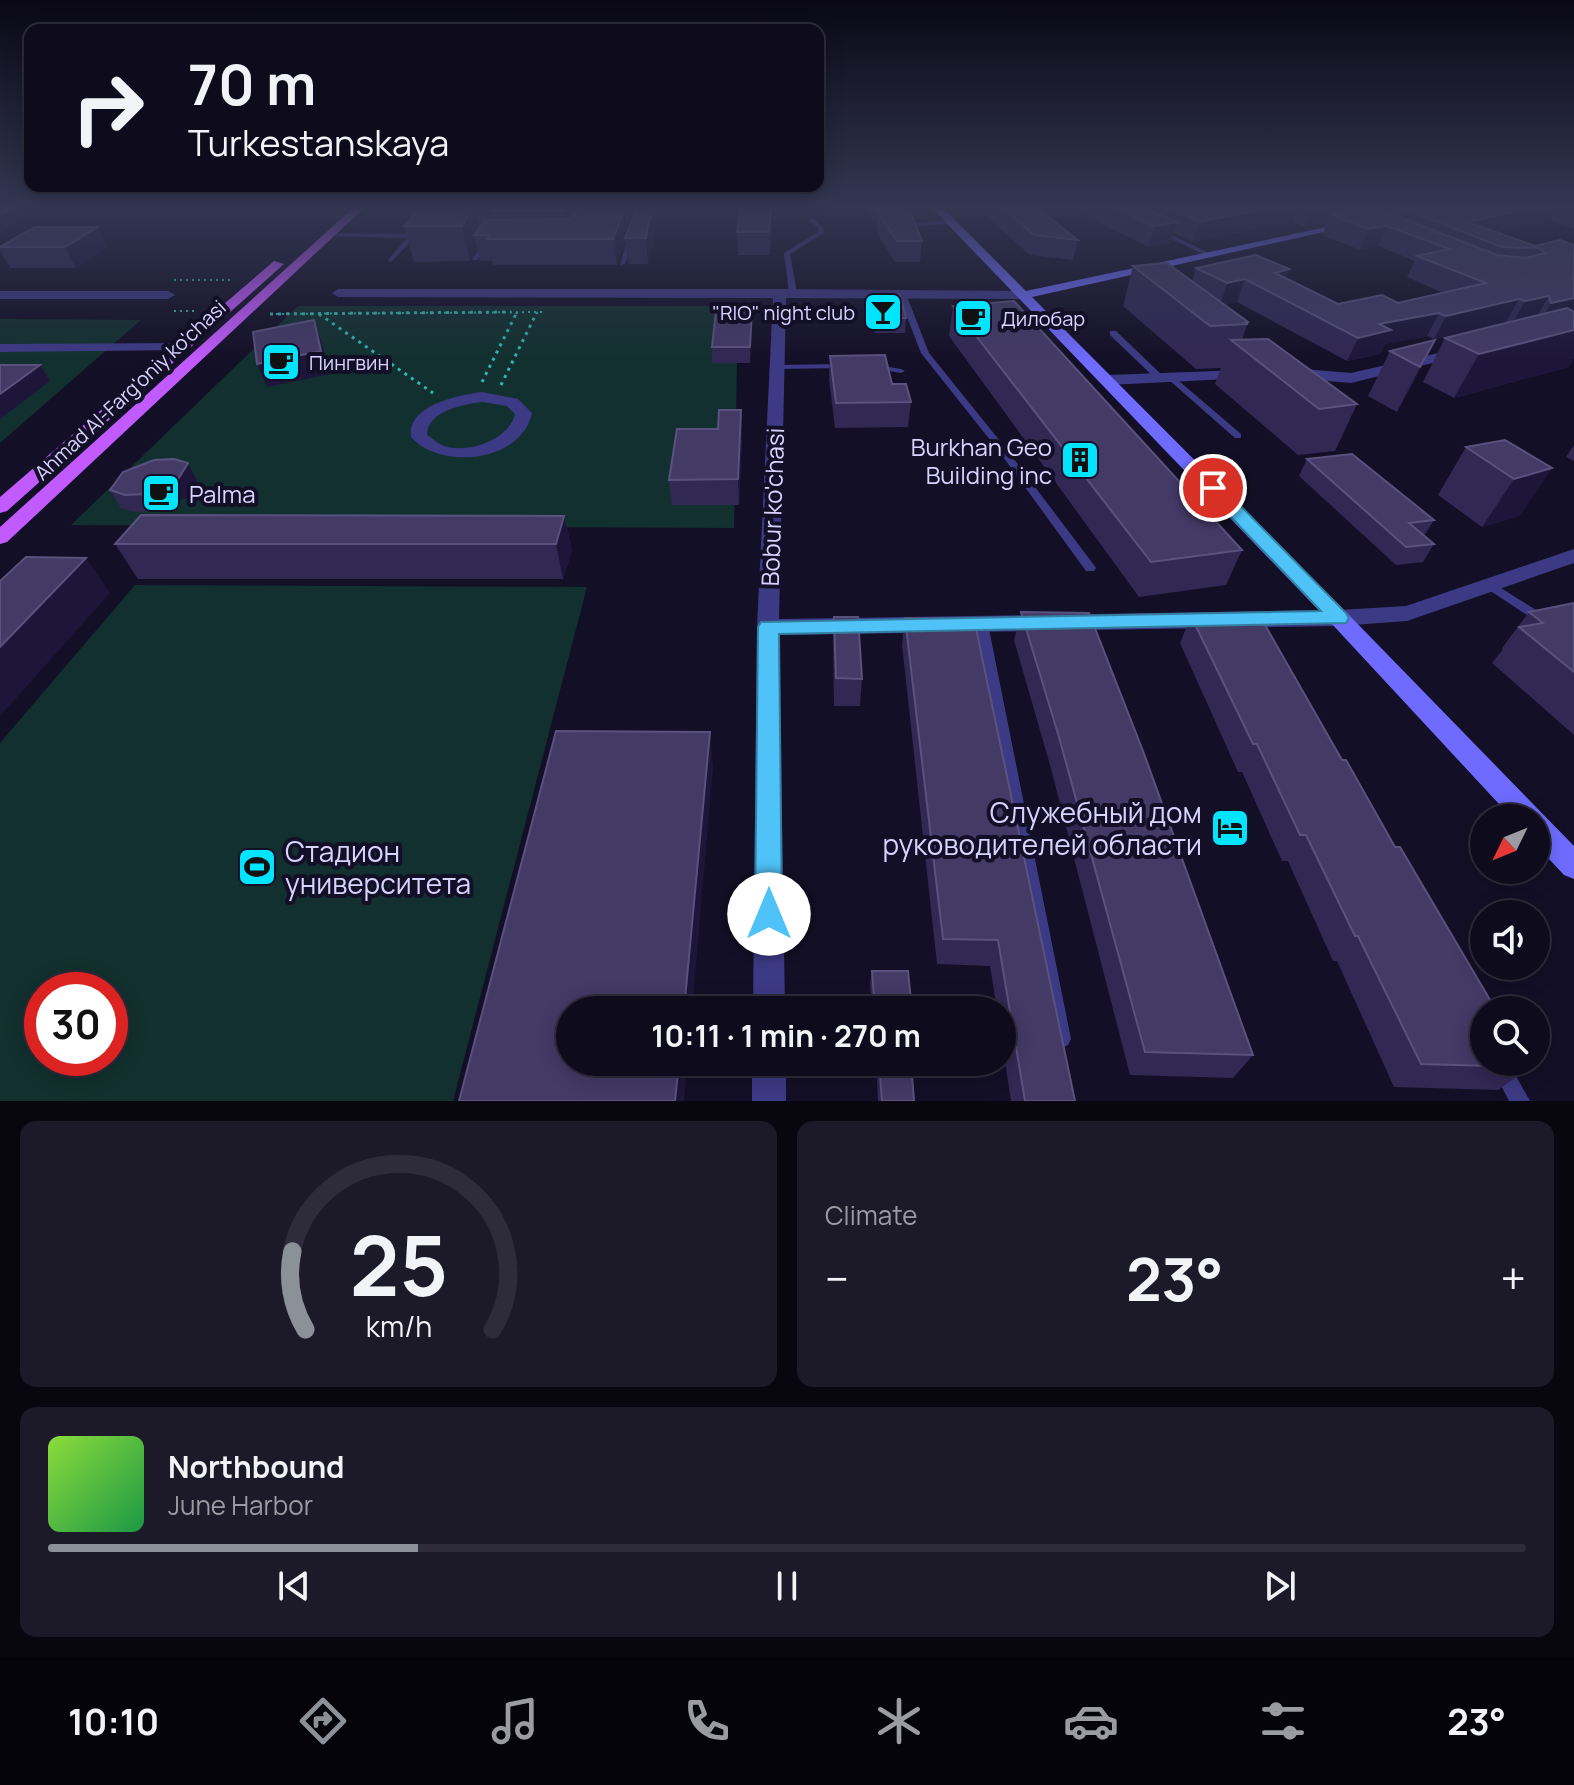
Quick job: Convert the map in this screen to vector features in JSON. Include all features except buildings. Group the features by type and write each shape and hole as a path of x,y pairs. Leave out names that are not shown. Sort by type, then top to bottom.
{"main road":[{"name":"Ahmad Al-Farg'oniy ko'chasi","path":"0,506 283,259"},
{"name":"Ahmad Al-Farg'oniy ko'chasi","path":"0,538 303,259"}],"street":[{"path":"989,259 1516,804"},
{"path":"338,293 1025,295 1189,259"},
{"name":"Bobur ko'chasi","path":"769,996 768,627 777,367 786,293"},
{"path":"0,295 168,295"},
{"path":"0,348 183,347"},
{"path":"1108,380 1300,373 1351,378 1474,348"},
{"path":"474,398 495,398 521,407 525,415 524,424 505,441 471,451 437,450 419,437 418,429 424,419 448,404 474,398"},
{"path":"768,627 1339,618 1407,613 1574,556"},
{"path":"1550,841 1574,866"},
{"path":"769,1076 769,1101"}],"lane":[{"path":"622,264 624,259"},
{"path":"786,293 787,259"},
{"path":"902,294 925,353 1001,448 1090,568"},
{"path":"1113,333 1238,436"},
{"path":"777,367 849,366"},
{"path":"864,366 901,371"},
{"path":"1490,585 1556,629"},
{"path":"982,624 1066,1059"},
{"path":"1506,1076 1520,1101"}],"path":[{"path":"474,398 528,293"},
{"path":"495,398 547,293"},
{"path":"270,314 552,312"},
{"path":"318,313 448,404"}],"green space":[{"path":"298,306 738,306 734,528 71,525"},
{"path":"0,319 141,320 0,443"},
{"name":"Стадион университета","path":"135,585 587,587 453,1101 0,1101 0,743"}],"place":[{"name":"\"RIO\" night club","path":"883,312"},
{"name":"Дилобар","path":"973,318"},
{"name":"Пингвин","path":"281,362"},
{"name":"Burkhan Geo Building inc","path":"1080,460"},
{"name":"Palma","path":"161,493"},
{"name":"Служебный дом руководителей области","path":"1230,828"},
{"name":"Стадион университета","path":"257,867"}],"route":[{"path":"769,914 768,627 1339,618 1213,488"}]}
